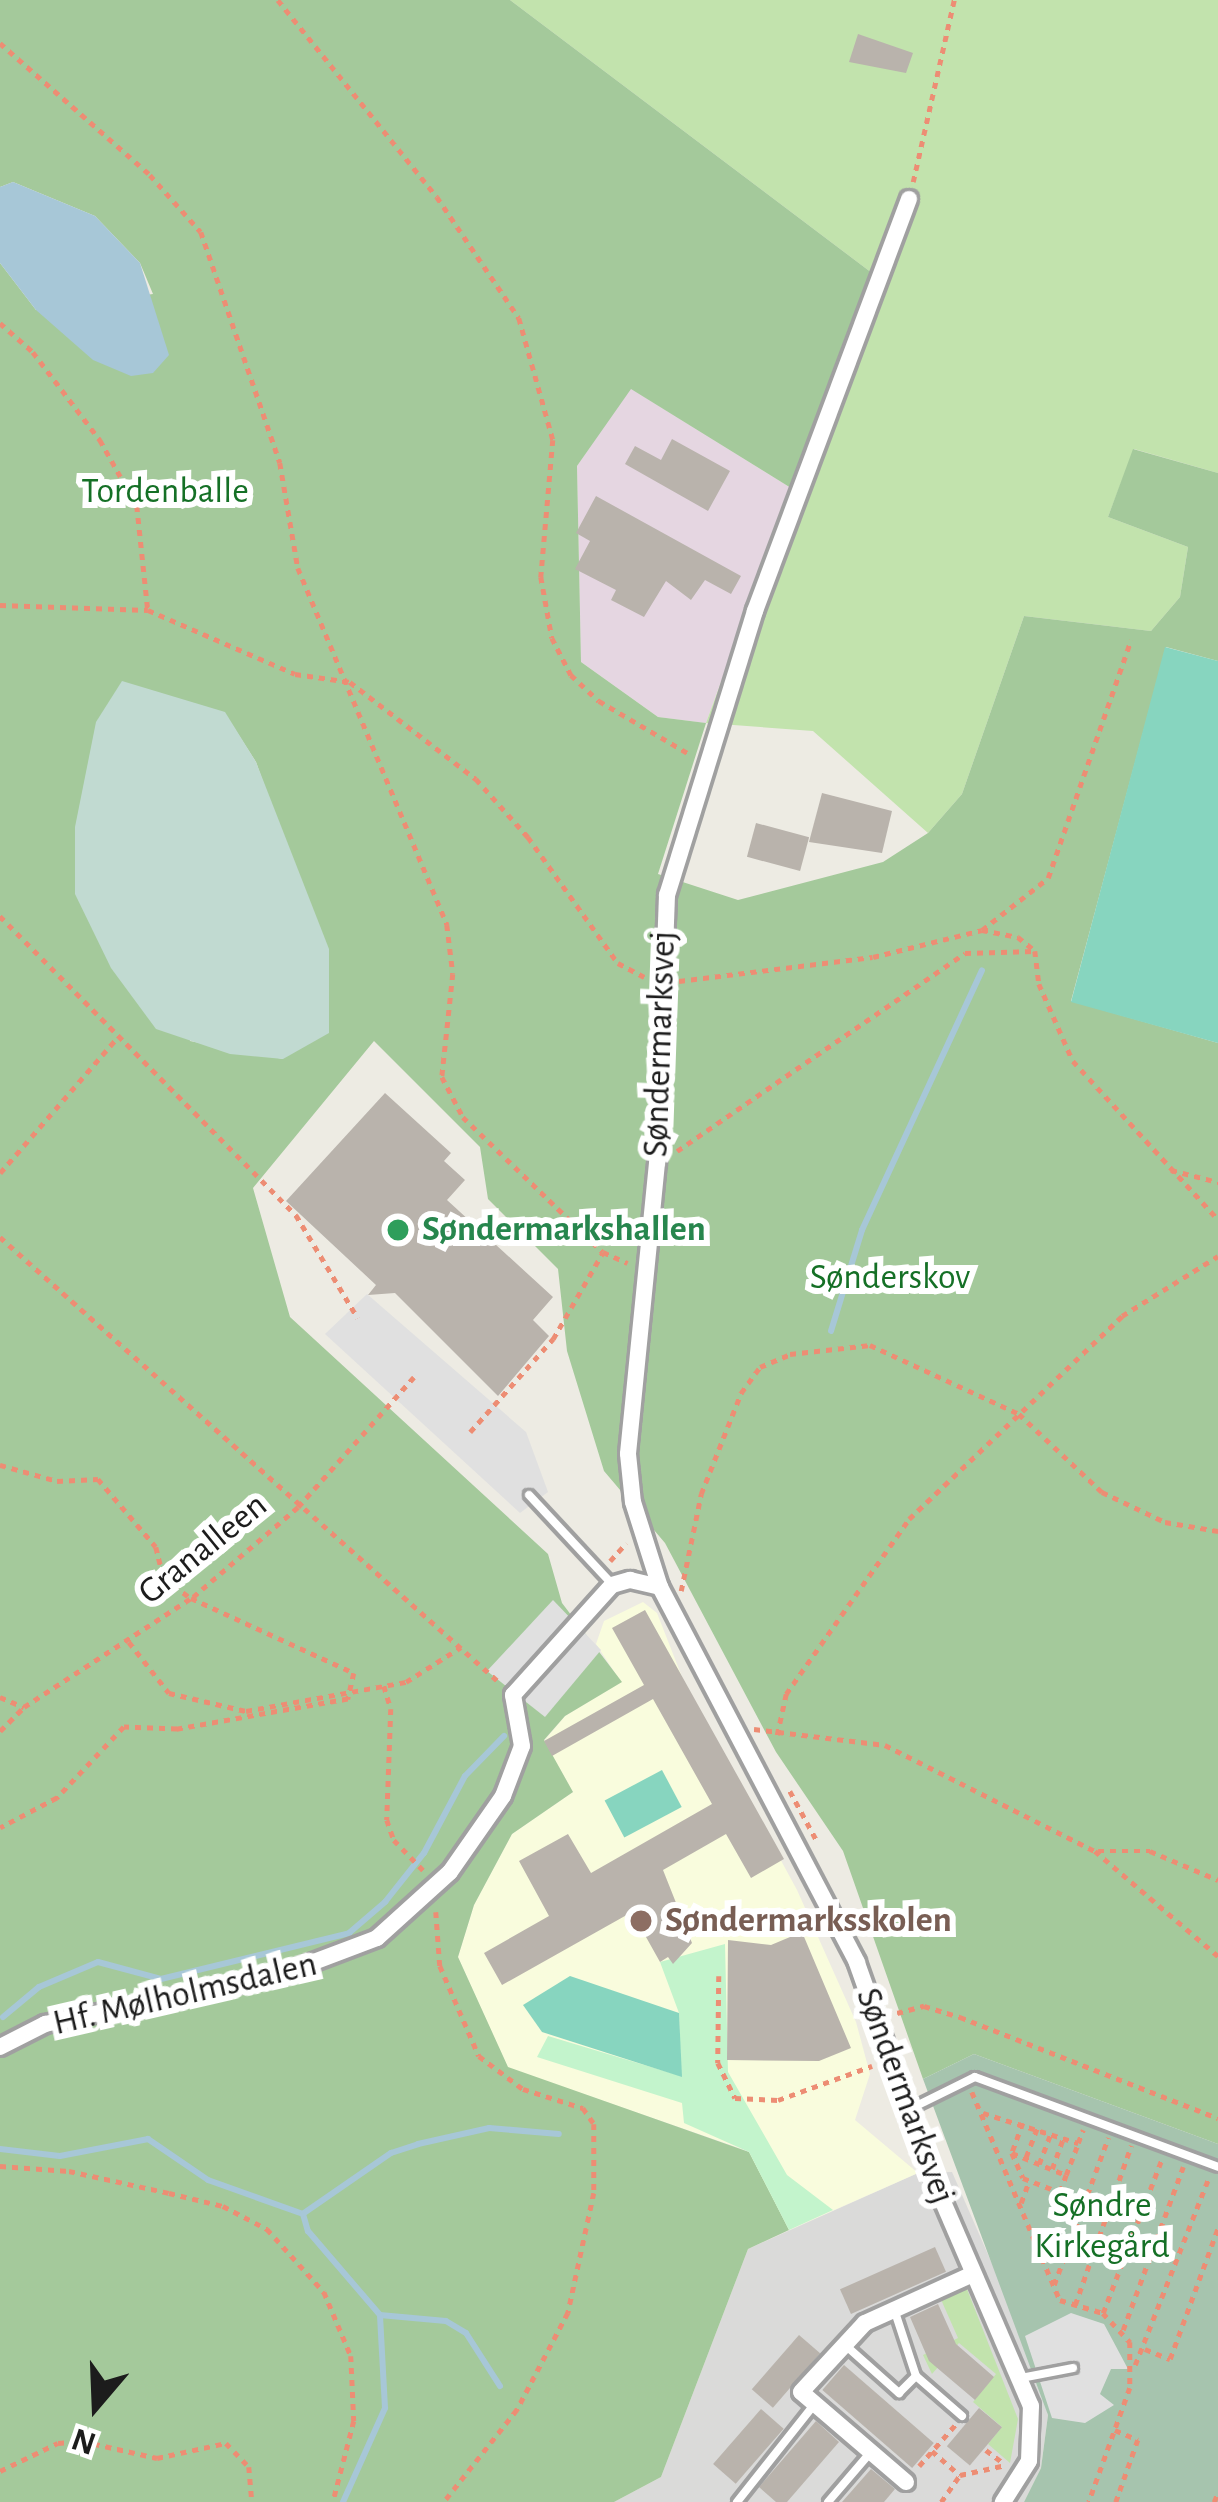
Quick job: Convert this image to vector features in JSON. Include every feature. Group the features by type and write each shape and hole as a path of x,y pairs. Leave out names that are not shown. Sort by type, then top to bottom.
{"street":[{"name":"Søndermarksvej","path":"909,199 755,610 667,895 657,1163 628,1454 633,1502 660,1588 732,1735 787,1820 857,1963 888,2063 973,2274 1021,2378 1034,2435 1022,2477 1004,2502"},
{"path":"513,1695 612,1585 630,1580 660,1588"},
{"name":"Hf. Mølholmsdalen","path":"0,2047 121,2003 332,1960 377,1938 434,1888 474,1840 516,1766 523,1719 513,1695"},
{"path":"906,2482 801,2392 843,2343 894,2308 973,2274"}],"lane":[{"path":"530,1495 612,1585"},
{"path":"908,2110 968,2081 1216,2167"},
{"path":"894,2308 916,2376 962,2416"},
{"path":"843,2343 899,2393 916,2376"},
{"path":"1021,2378 1073,2368"},
{"path":"737,2502 814,2404"},
{"path":"828,2502 871,2452"}],"path":[{"path":"278,0 437,196 519,318 553,440 541,577 552,638 571,675 598,701 706,764"},
{"path":"909,199 954,0"},
{"path":"0,43 151,175 201,232 280,463 298,568 350,682 447,926 453,974 442,1077 463,1117 603,1252 645,1270"},
{"path":"0,323 33,352 100,440 137,506 148,610"},
{"path":"0,605 148,610 295,674 350,682 476,779 528,837 618,963 662,981 873,957 982,929 1048,878 1131,640"},
{"path":"0,916 296,1215 358,1318"},
{"path":"982,929 1018,937 1035,951 1039,984 1073,1061 1218,1219"},
{"path":"657,1163 964,953 1035,951"},
{"path":"0,1173 120,1035"},
{"path":"1170,1169 1218,1182"},
{"path":"0,1237 298,1508 513,1695"},
{"path":"470,1432 553,1340 603,1252"},
{"path":"777,1735 786,1694 909,1519 1122,1316 1218,1256"},
{"path":"681,1591 701,1494 741,1393 760,1366 790,1354 870,1345 1019,1414 1102,1492 1166,1522 1218,1531"},
{"name":"Granalleen","path":"0,1731 24,1707 191,1598 298,1508 414,1377"},
{"path":"0,1465 57,1481 98,1479 114,1490 156,1547 164,1578 191,1598 354,1672 350,1694"},
{"path":"129,1641 170,1693 195,1704 246,1711 350,1694"},
{"path":"0,1828 57,1798 95,1750 124,1727 152,1731 406,1682 460,1647"},
{"path":"384,1686 391,1709 387,1820 434,1888 440,1966 479,2056 524,2089 583,2108 593,2124 594,2193 568,2313 518,2410 444,2502"},
{"path":"0,1696 24,1707"},
{"path":"732,1735 748,1727 777,1735 885,1745 1095,1851 1218,1956"},
{"path":"1095,1851 1150,1850 1218,1880"},
{"path":"719,1976 718,2063 735,2098 778,2101 888,2063"},
{"path":"874,2021 924,2006 1218,2118"},
{"path":"968,2081 1060,2300 1102,2313 1123,2330 1135,2365"},
{"path":"981,2114 1078,2143"},
{"path":"1012,2153 1029,2180 1060,2192 1087,2119"},
{"path":"1012,2153 1023,2123"},
{"path":"1025,2159 1037,2128"},
{"path":"1054,2285 1112,2128"},
{"path":"1039,2164 1051,2133"},
{"path":"1075,2305 1134,2137"},
{"path":"1052,2169 1063,2138"},
{"path":"1102,2313 1166,2148"},
{"path":"1012,2153 1066,2175"},
{"path":"1123,2330 1187,2156"},
{"path":"0,2166 69,2170 223,2206 279,2241 324,2292 351,2356 354,2421 334,2502"},
{"path":"1089,2502 1135,2365 1216,2167"},
{"path":"1020,2206 1029,2180"},
{"path":"1145,2349 1170,2359 1218,2228"},
{"path":"906,2482 962,2416"},
{"path":"1114,2430 1138,2440 1116,2502"},
{"path":"0,2471 58,2443 157,2458 226,2443 249,2468 252,2502"},
{"path":"932,2451 960,2475"},
{"path":"941,2502 960,2475 1006,2465"},
{"path":"1214,2502 1218,2492"}],"shaded area":[{"path":"13,182 95,216 140,263 169,355 153,373 131,376 93,360 36,310 0,263 0,187"},
{"path":"630,388 791,488 706,723 658,717 581,662 577,466"},
{"path":"122,681 225,712 256,762 329,949 329,1033 283,1059 230,1054 156,1029 111,968 75,894 75,827 96,722"},
{"path":"367,1294 526,1432 548,1492 520,1513 325,1334"},
{"path":"553,1600 601,1650 545,1717 487,1671"},
{"name":"Søndermarksskolen","path":"643,1602 657,1613 684,1682 797,1890 856,2022 870,2074 855,2120 918,2173 789,2230 748,2151 508,2068 458,1957 474,1905 512,1834 573,1792 544,1741 565,1716 621,1682 596,1644 604,1621"},
{"path":"952,2172 1031,2353 1048,2415 1041,2468 1024,2502 614,2502 661,2477 748,2249 918,2173"},
{"path":"1071,2313 1104,2324 1128,2369 1111,2369 1100,2394 1114,2405 1085,2423 1052,2418 1025,2336"}],"green space":[{"name":"Sønderskov","path":"0,0 510,0 872,273 791,488 631,389 577,466 581,662 658,717 706,723 658,874 738,900 883,862 928,833 962,794 1024,616 1151,631 1180,597 1188,547 1108,517 1133,449 1218,473 1218,661 1166,647 1071,1001 1218,1043 1218,2144 974,2054 923,2079 843,1851 776,1752 665,1543 604,1471 567,1351 558,1269 488,1199 480,1147 374,1041 253,1188 290,1317 548,1554 562,1603 622,1682 565,1716 544,1740 573,1792 512,1834 474,1905 458,1957 508,2067 749,2152 789,2230 748,2249 661,2477 614,2502 0,2502 0,263 36,310 153,294 140,263 95,216 13,182 0,187","holes":["224,712 256,762 289,855 283,1059 190,1041"]},
{"path":"510,0 1218,0 1218,473 1134,449 1108,517 1188,547 1180,597 1151,631 1024,616 962,794 928,833 813,731 706,723 872,273"},
{"path":"1165,647 1218,661 1218,1043 1071,1002"},
{"path":"662,1770 682,1807 624,1838 605,1801"},
{"path":"725,1944 728,2072 787,2175 833,2210 789,2230 749,2152 684,2123 682,2103 537,2057 548,2036 681,2076 679,2013 660,1962"},
{"path":"570,1976 679,2013 682,2077 542,2032 523,2005"},
{"name":"Søndre Kirkegård","path":"974,2054 1218,2144 1218,2502 1024,2502 1041,2468 1048,2415 923,2079"},
{"path":"965,2284 1018,2419 1010,2463 988,2444 1002,2427 973,2402 996,2374 959,2343 932,2374 923,2355 958,2338 939,2295"}],"building":[{"path":"858,34 913,53 906,73 849,62"},
{"path":"672,439 730,471 708,511 625,464 635,446 661,460"},
{"path":"596,496 741,576 731,594 705,580 691,600 666,581 644,617 611,600 616,590 575,569 590,541 576,533"},
{"path":"822,793 892,811 882,853 809,842"},
{"path":"756,823 809,837 800,871 747,857"},
{"name":"Søndermarkshallen","path":"385,1093 451,1153 444,1161 465,1180 447,1200 553,1297 533,1320 549,1336 498,1396 395,1293 368,1295 376,1285 286,1201"},
{"path":"645,1610 784,1859 751,1878 726,1834 663,1870 692,1943 673,1964 668,1957 660,1962 632,1912 502,1985 484,1953 549,1916 519,1861 568,1834 591,1873 712,1804 653,1699 552,1756 544,1741 644,1685 612,1628"},
{"path":"802,1932 851,2048 819,2061 727,2060 728,1940 771,1945"},
{"path":"935,2247 946,2272 851,2314 840,2289"},
{"path":"938,2304 956,2344 994,2377 975,2400 929,2361 910,2317"},
{"path":"799,2335 820,2353 773,2408 752,2389"},
{"path":"844,2365 934,2443 912,2468 822,2390"},
{"path":"979,2408 1002,2427 970,2466 947,2446"},
{"path":"761,2409 784,2429 736,2484 713,2464"},
{"path":"816,2421 839,2442 787,2502 776,2502 759,2487"},
{"path":"871,2469 895,2489 884,2502 842,2502"}],"waterway":[{"path":"831,1331 862,1230 982,970"},
{"path":"3,2017 39,1987 98,1962 161,1979 349,1933 385,1902 424,1853 465,1776 504,1736"},
{"path":"304,2213 391,2153 418,2144 489,2128 559,2134"},
{"path":"0,2149 60,2156 148,2139 208,2180 303,2214 308,2231 380,2315 446,2321 466,2333 500,2386"},
{"path":"343,2502 385,2408 380,2315"}],"place":[{"name":"Søndermarkshallen","path":"398,1230"},
{"name":"Søndermarksskolen","path":"641,1921"}],"park label":[{"name":"Tordenballe","path":"165,492"}]}
